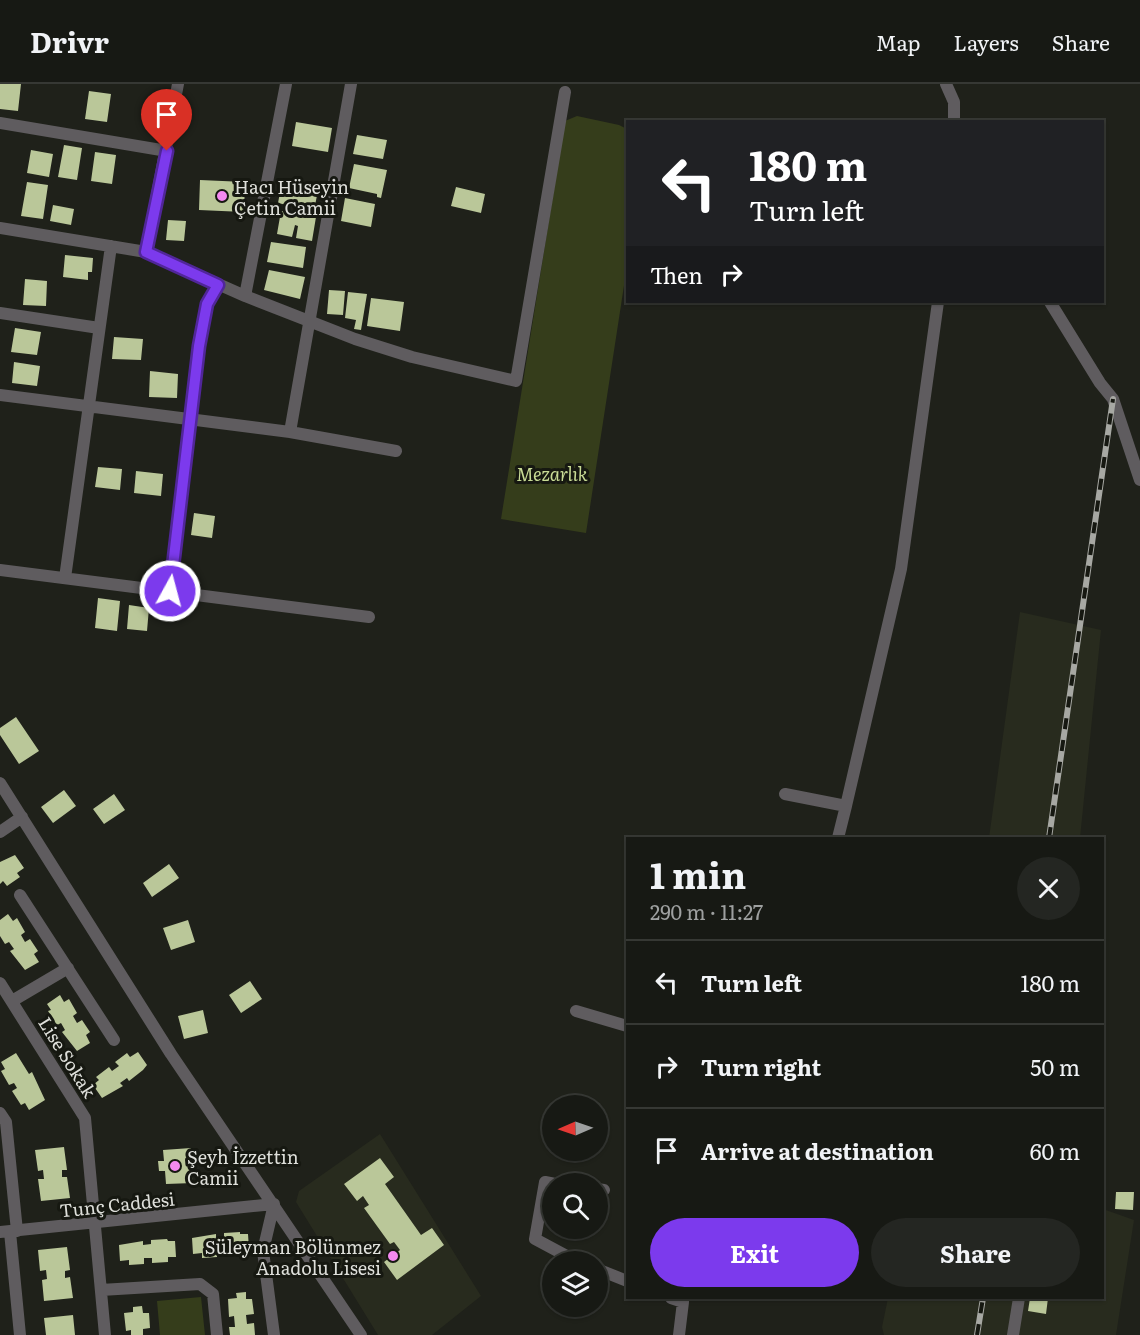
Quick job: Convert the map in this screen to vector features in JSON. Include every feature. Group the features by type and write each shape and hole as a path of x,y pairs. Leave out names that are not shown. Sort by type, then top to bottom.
{"street":[{"path":"146,252 178,84"},
{"path":"245,296 286,84"},
{"path":"290,432 351,84"},
{"path":"946,84 961,120"},
{"path":"0,228 146,252 245,296 412,357 516,381 566,92"},
{"path":"954,102 954,120"},
{"path":"0,123 167,151"},
{"path":"65,578 111,246"},
{"path":"170,591 190,418 207,304 218,285"},
{"path":"838,837 901,569 938,303"},
{"path":"1051,303 1100,383 1113,399 1140,480"},
{"path":"0,313 99,328"},
{"path":"0,395 290,432 396,451"},
{"path":"0,570 369,617"},
{"path":"0,783 171,1054 361,1335"},
{"path":"785,794 846,806"},
{"path":"0,832 22,817"},
{"path":"20,895 114,1040"},
{"path":"12,1001 68,968"},
{"name":"Lise Sokak","path":"0,983 85,1118 105,1335"},
{"path":"576,1011 626,1026"},
{"path":"0,1113 6,1122 4,1157 20,1335"},
{"path":"542,1199 535,1239 557,1251"},
{"path":"274,1204 263,1251 274,1335"},
{"name":"Tunç Caddesi","path":"9,1232 274,1204"},
{"path":"608,1273 626,1281"},
{"path":"101,1290 200,1284 213,1294 217,1335"},
{"path":"674,1299 683,1302 679,1335"},
{"path":"1013,1335 1019,1299"}],"shaded area":[{"path":"1020,612 1101,630 1080,837 989,837"},
{"name":"Süleyman Bölünmez Anadolu Lisesi","path":"380,1134 481,1296 432,1335 378,1335 296,1202 299,1191"},
{"path":"1104,1209 1134,1220 1116,1335 884,1335 882,1327 888,1299 1104,1299"}],"green space":[{"name":"Mezarlık","path":"577,116 626,128 626,273 586,533 501,519 565,121"},
{"path":"201,1297 205,1335 160,1335 157,1301"}],"building":[{"path":"0,84 21,84 18,111 0,109"},
{"path":"89,91 111,94 107,122 85,119"},
{"path":"296,122 332,128 328,152 292,146"},
{"path":"357,135 387,140 383,159 353,154"},
{"path":"64,145 82,148 77,180 58,177"},
{"path":"31,150 53,154 49,177 27,173"},
{"path":"95,152 116,155 112,184 91,181"},
{"path":"354,164 387,170 381,198 377,197 377,194 349,188"},
{"name":"Hacı Hüseyin Çetin Camii","path":"200,180 245,182 244,212 199,210"},
{"path":"27,182 48,185 43,219 21,216"},
{"path":"282,182 318,190 314,211 278,203"},
{"path":"456,187 485,194 481,213 451,206"},
{"path":"345,198 375,204 371,227 341,221"},
{"path":"53,205 74,209 71,225 50,221"},
{"path":"281,211 316,217 312,241 296,238 298,226 295,225 292,237 277,234"},
{"path":"168,220 186,221 184,241 166,240"},
{"path":"271,242 306,247 303,268 267,262"},
{"path":"65,255 93,258 92,272 88,272 88,280 63,277"},
{"path":"269,270 305,277 300,299 264,290"},
{"path":"25,279 47,281 46,306 23,305"},
{"path":"329,290 345,291 343,315 327,314"},
{"path":"348,292 367,294 361,330 354,329 356,320 345,318"},
{"path":"371,298 404,302 400,331 367,326"},
{"path":"15,328 41,332 37,355 11,352"},
{"path":"114,337 143,339 141,360 112,359"},
{"path":"14,362 40,366 37,386 12,383"},
{"path":"150,371 178,374 177,398 149,397"},
{"path":"98,467 122,469 120,490 95,487"},
{"path":"136,471 163,474 161,496 134,493"},
{"path":"194,513 215,516 212,538 191,535"},
{"path":"98,598 120,601 117,631 95,628"},
{"path":"129,605 149,608 147,631 127,629"},
{"path":"16,717 39,751 19,764 0,735 0,728"},
{"path":"64,790 76,806 53,823 41,807"},
{"path":"114,794 125,810 104,824 93,809"},
{"path":"15,855 24,868 17,873 20,877 7,886 3,881 0,884 0,862"},
{"path":"169,864 179,878 152,897 143,883"},
{"path":"8,914 13,921 17,918 25,932 21,935 25,942 30,939 38,951 34,954 39,962 25,970 10,951 14,949 9,942 5,944 0,936 0,920"},
{"path":"188,920 195,942 171,950 163,928"},
{"path":"250,981 262,999 241,1013 229,995"},
{"path":"60,995 64,1002 69,999 77,1013 73,1016 77,1023 82,1020 90,1032 86,1035 90,1043 77,1051 62,1032 65,1030 61,1023 57,1025 48,1011 51,1010 47,1004"},
{"path":"203,1010 208,1033 184,1039 178,1016"},
{"path":"138,1052 147,1065 129,1081 127,1078 120,1083 123,1086 102,1098 93,1085 99,1080 96,1077 109,1067 112,1071 119,1066 115,1062 127,1053 130,1057"},
{"path":"16,1053 29,1074 32,1072 45,1100 29,1110 25,1103 21,1105 12,1091 17,1088 14,1083 9,1085 1,1071 5,1069 1,1062"},
{"path":"64,1147 67,1170 62,1170 62,1177 67,1177 70,1198 41,1201 38,1179 44,1179 43,1170 38,1171 35,1150"},
{"name":"Şeyh İzzettin Camii","path":"191,1148 193,1183 166,1184 165,1171 159,1171 158,1161 164,1161 163,1150"},
{"path":"380,1158 394,1177 385,1184 421,1235 432,1228 444,1245 397,1280 384,1262 400,1250 394,1242 390,1244 364,1208 369,1205 363,1196 357,1201 344,1184"},
{"path":"1116,1192 1134,1192 1133,1210 1115,1209"},
{"path":"240,1232 240,1234 248,1234 249,1249 241,1250 241,1255 225,1256 225,1251 217,1251 217,1257 202,1258 202,1253 193,1254 192,1238 216,1234 216,1238 224,1237 224,1233"},
{"path":"151,1240 175,1241 176,1257 168,1257 168,1262 152,1263 152,1258 144,1258 144,1264 129,1265 129,1260 120,1261 119,1245 143,1241 143,1245 151,1244"},
{"path":"67,1247 70,1270 65,1271 65,1278 70,1277 73,1298 44,1301 42,1280 47,1279 46,1270 40,1271 38,1250"},
{"path":"246,1292 246,1299 252,1299 254,1314 246,1315 247,1324 254,1323 255,1335 230,1335 229,1327 235,1327 234,1316 229,1317 228,1299 237,1298 236,1293"},
{"path":"1030,1299 1048,1299 1046,1314 1028,1311"},
{"path":"142,1306 143,1313 149,1313 150,1328 143,1329 143,1335 131,1335 131,1330 126,1331 124,1313 133,1312 133,1307"},
{"path":"73,1315 75,1335 46,1335 44,1318"}],"railway":[{"path":"1049,837 1113,399"},
{"path":"977,1335 983,1299"}],"place":[{"name":"Hacı Hüseyin Çetin Camii","path":"222,196"},
{"name":"Şeyh İzzettin Camii","path":"175,1166"},
{"name":"Süleyman Bölünmez Anadolu Lisesi","path":"393,1256"}],"route":[{"path":"167,151 146,252 218,285 207,304 199,346 170,591"}]}
